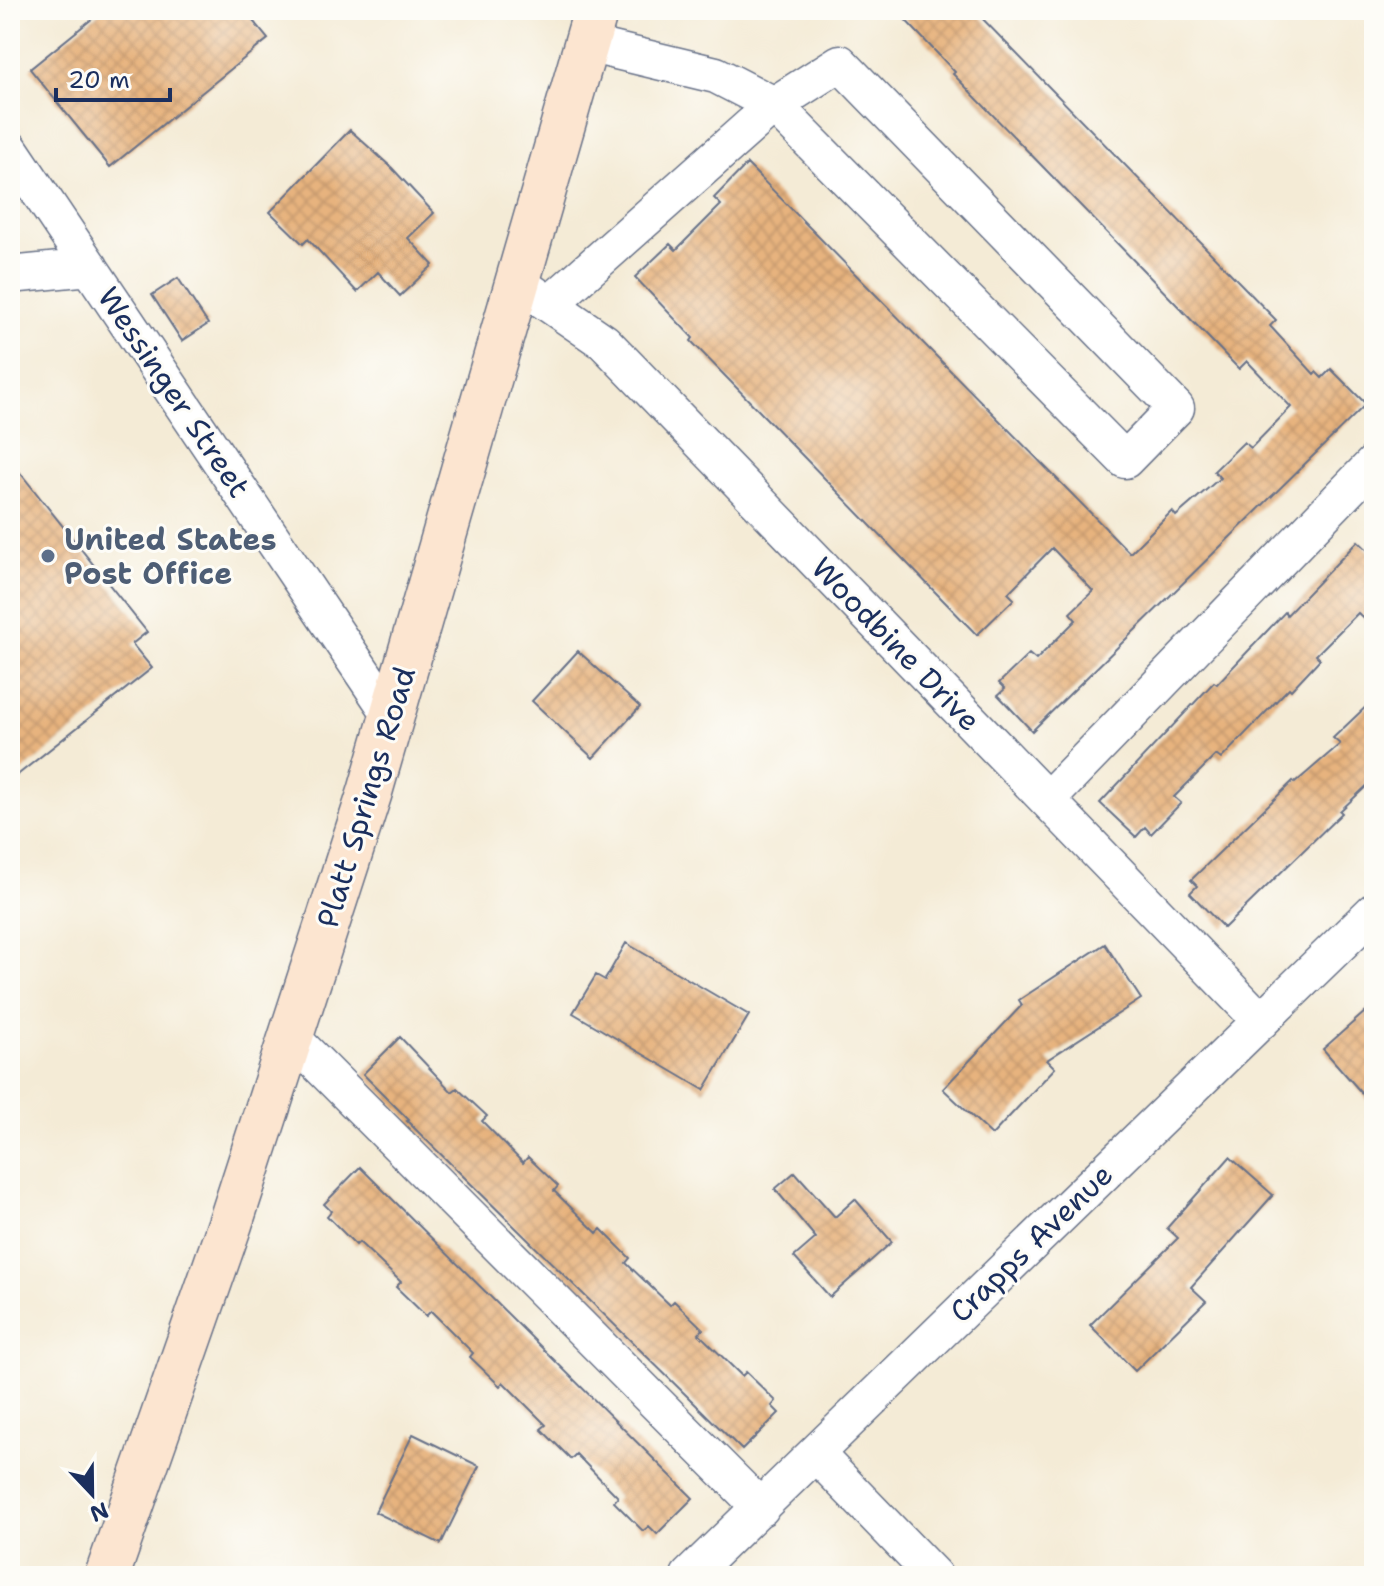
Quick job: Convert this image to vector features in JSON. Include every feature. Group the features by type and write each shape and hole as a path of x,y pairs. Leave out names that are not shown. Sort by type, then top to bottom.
{"main road":[{"name":"Platt Springs Road","path":"107,1576 230,1224 392,716 534,293 592,27"}],"street":[{"path":"534,293 774,105 840,63 1176,408 1125,460 774,105 716,75 592,27"},
{"name":"Wessinger Street","path":"10,149 392,716"},
{"path":"10,275 90,267"},
{"name":"Woodbine Drive","path":"534,293 604,342 1261,1021"},
{"path":"1047,800 1374,463"},
{"name":"Crapps Avenue","path":"689,1576 1374,911"},
{"path":"290,1036 761,1508"},
{"path":"816,1454 934,1576"}],"building":[{"path":"103,10 244,10 268,39 110,167 30,69"},
{"path":"896,10 974,10 1276,320 1270,326 1314,374 1316,372 1322,378 1331,369 1366,404 1032,731 998,695 1005,689 999,683 1029,654 1036,660 1076,620 1070,613 1093,591 1052,548 1008,593 1014,599 977,635 691,341 693,338 635,277 670,244 676,250 721,205 714,198 747,164 1130,553 1172,511 1176,516 1220,478 1214,471 1244,442 1251,448 1291,407 1247,361 1239,369 953,74 955,72"},
{"path":"350,130 392,168 434,213 408,238 433,265 400,296 378,272 357,292 308,239 303,244 270,212"},
{"path":"178,278 208,324 182,341 152,295"},
{"name":"United States Post Office","path":"10,460 147,632 132,644 152,668 10,781"},
{"path":"1358,541 1374,556 1374,628 1358,613 1316,655 1320,659 1291,690 1289,688 1221,759 1216,755 1174,797 1181,803 1151,834 1145,827 1136,837 1100,803 1214,682 1217,684"},
{"path":"578,651 640,707 593,758 532,701"},
{"path":"1374,699 1374,779 1224,928 1190,893 1197,886 1191,880 1293,781 1295,783 1340,744 1333,738"},
{"path":"626,943 749,1015 704,1090 573,1013 596,975 605,980"},
{"path":"1105,944 1141,999 1047,1060 1055,1068 992,1135 943,1089 1022,1005 1019,1000"},
{"path":"1374,1004 1374,1107 1323,1049"},
{"path":"400,1037 452,1092 457,1088 487,1116 482,1121 523,1163 528,1157 558,1186 554,1191 597,1233 601,1229 630,1258 626,1263 670,1305 674,1301 703,1329 699,1334 742,1376 746,1372 776,1401 772,1406 779,1413 742,1450 363,1074"},
{"path":"1230,1157 1273,1195 1191,1287 1206,1301 1135,1371 1090,1325 1178,1238 1167,1228"},
{"path":"360,1167 693,1498 657,1534 649,1526 643,1531 614,1502 618,1497 576,1454 571,1459 541,1429 546,1425 503,1382 500,1386 470,1357 473,1353 431,1311 426,1316 396,1287 401,1282 327,1216 331,1211 324,1204"},
{"path":"795,1172 835,1217 855,1199 892,1242 830,1297 794,1257 816,1238 775,1189"},
{"path":"413,1434 479,1466 441,1544 375,1512"}],"place":[{"name":"United States Post Office","path":"48,556"}]}
